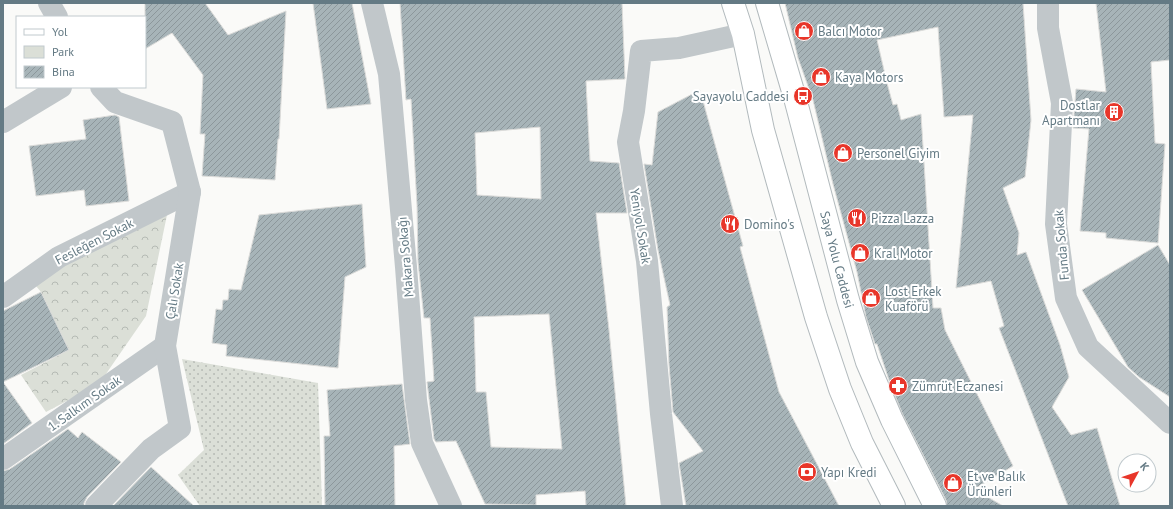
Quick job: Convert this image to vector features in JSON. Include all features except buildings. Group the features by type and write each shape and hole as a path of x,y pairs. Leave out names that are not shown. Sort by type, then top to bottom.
{"main road":[{"path":"733,3 743,34 763,130 816,317 840,390 862,443 894,506"},
{"name":"Saya Yolu Caddesi","path":"767,3 795,98 848,300 868,362 892,420 935,506"}],"street":[{"path":"49,3 56,16"},
{"name":"Makara Sokağı","path":"372,3 389,74 416,400 421,436 422,443 442,500"},
{"name":"Funda Sokak","path":"1048,3 1048,28 1062,103 1056,224 1066,298 1088,347 1170,423"},
{"name":"Yeniyol Sokak","path":"672,506 660,414 647,261 628,142 634,111 640,51 679,48 743,34"},
{"path":"3,122 59,88"},
{"name":"Çalı Sokak","path":"96,506 151,449 180,428 166,346 190,192 172,122 115,102 102,88"},
{"name":"Fesleğen Sokak","path":"3,297 59,257 190,192"},
{"name":"1. Salkım Sokak","path":"3,459 166,346"}],"green space":[{"path":"167,215 146,316 99,384 46,412 21,375 69,350 41,292 36,286 68,260"},
{"path":"182,359 318,383 322,506 200,506 178,475 204,450"}],"place":[{"name":"Balcı Motor","path":"804,31"},
{"name":"Kaya Motors","path":"821,77"},
{"name":"Sayayolu Caddesi","path":"803,96"},
{"name":"Dostlar Apartmanı","path":"1114,112"},
{"name":"Personel Giyim","path":"843,153"},
{"name":"Pizza Lazza","path":"857,218"},
{"name":"Domino's","path":"730,224"},
{"name":"Kral Motor","path":"860,253"},
{"name":"Lost Erkek Kuaförü","path":"871,298"},
{"name":"Zümrüt Eczanesi","path":"898,386"},
{"name":"Yapı Kredi","path":"807,472"},
{"name":"Et ve Balık Ürünleri","path":"953,483"}]}
